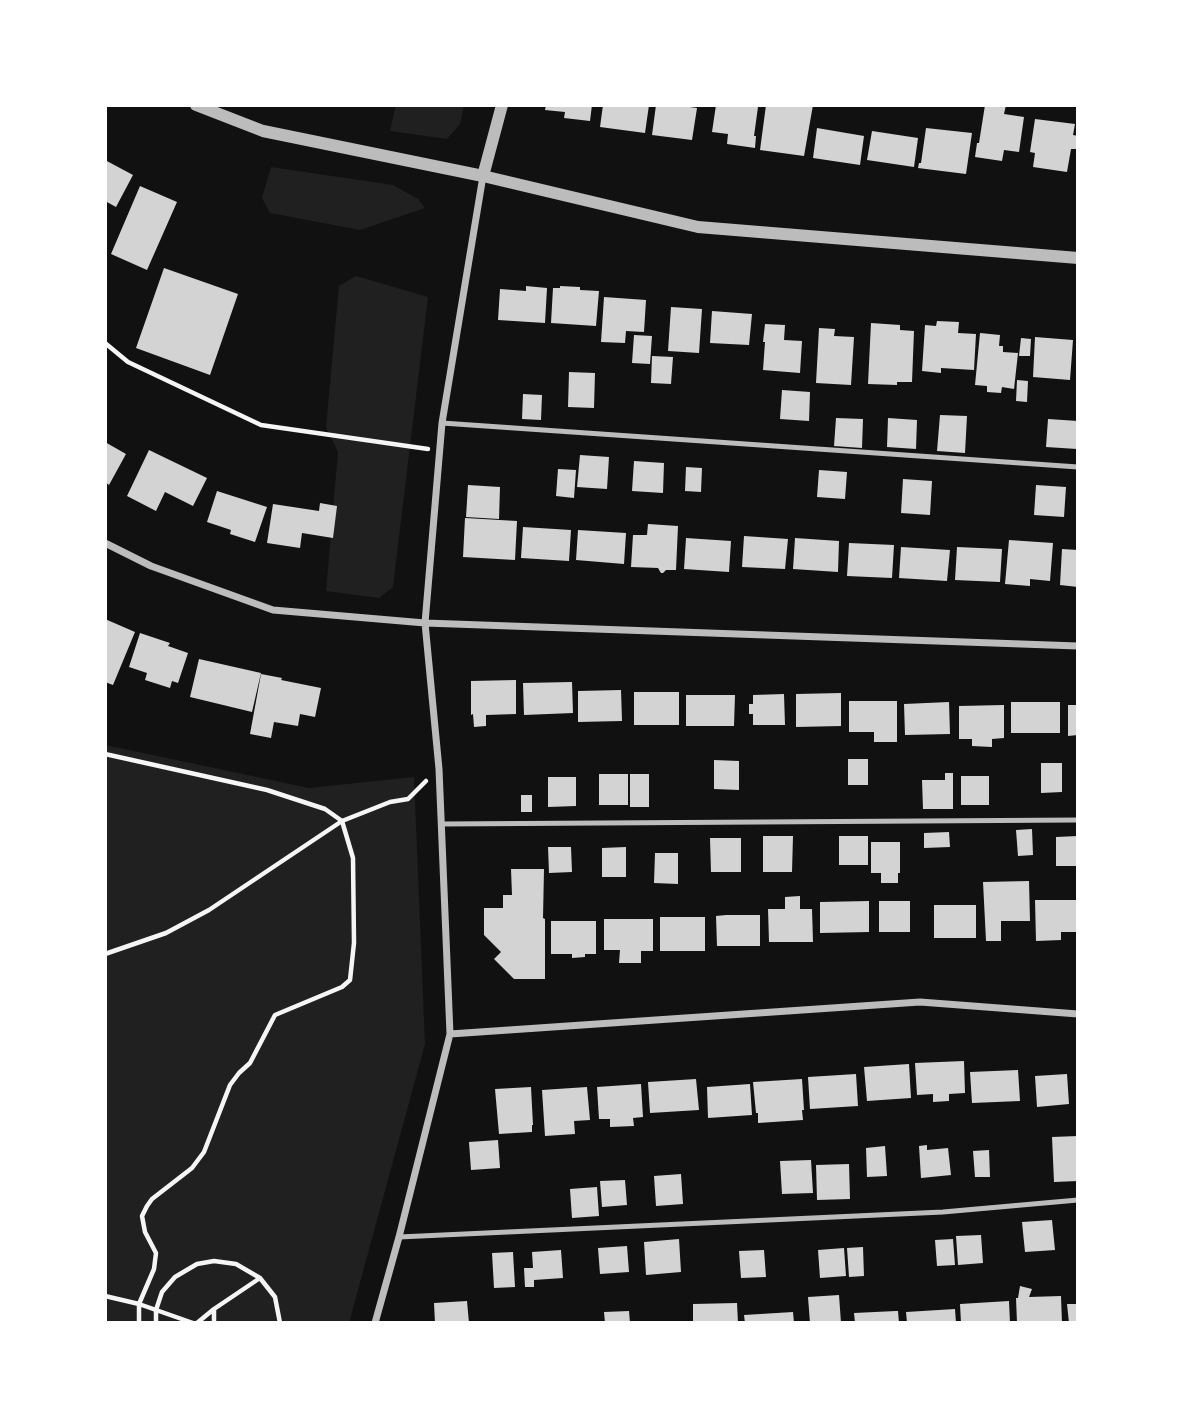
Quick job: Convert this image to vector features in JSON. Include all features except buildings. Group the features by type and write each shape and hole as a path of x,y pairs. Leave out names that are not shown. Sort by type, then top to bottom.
{"street":[{"path":"196,105 263,131 483,176 698,227 1078,258"},
{"path":"374,1323 450,1034 439,769 425,623 442,423 483,176 502,105"},
{"path":"105,543 151,566 273,610 425,623 1078,646"},
{"path":"450,1034 920,1002 1078,1014"}],"lane":[{"path":"442,423 1078,467"},
{"path":"442,824 1078,820"},
{"path":"398,1237 943,1212 1078,1200"}],"path":[{"path":"105,343 128,362 261,425 439,450"},
{"path":"105,754 267,790 325,809 342,821 353,858 354,943 350,980 342,988 275,1015 250,1063 230,1086 204,1152 192,1168 152,1199 147,1206 142,1216 145,1232 156,1253 154,1269 139,1304 138,1323"},
{"path":"105,954 166,933 209,910 342,821 390,802 408,799 439,769"},
{"path":"156,1323 156,1310 162,1292 176,1277 197,1264 214,1261 236,1264 260,1278 275,1297 280,1323"},
{"path":"105,1296 139,1304 195,1323 260,1278"},
{"path":"214,1309 214,1323"}],"shaded area":[{"path":"396,105 464,105 460,124 447,139 390,131"},
{"path":"271,167 393,185 418,199 425,208 360,230 270,213 262,198"},
{"path":"356,276 428,297 393,587 379,598 326,591 338,452 326,427 339,286"},
{"path":"105,745 309,788 414,777 425,1044 349,1323 105,1323"}]}
